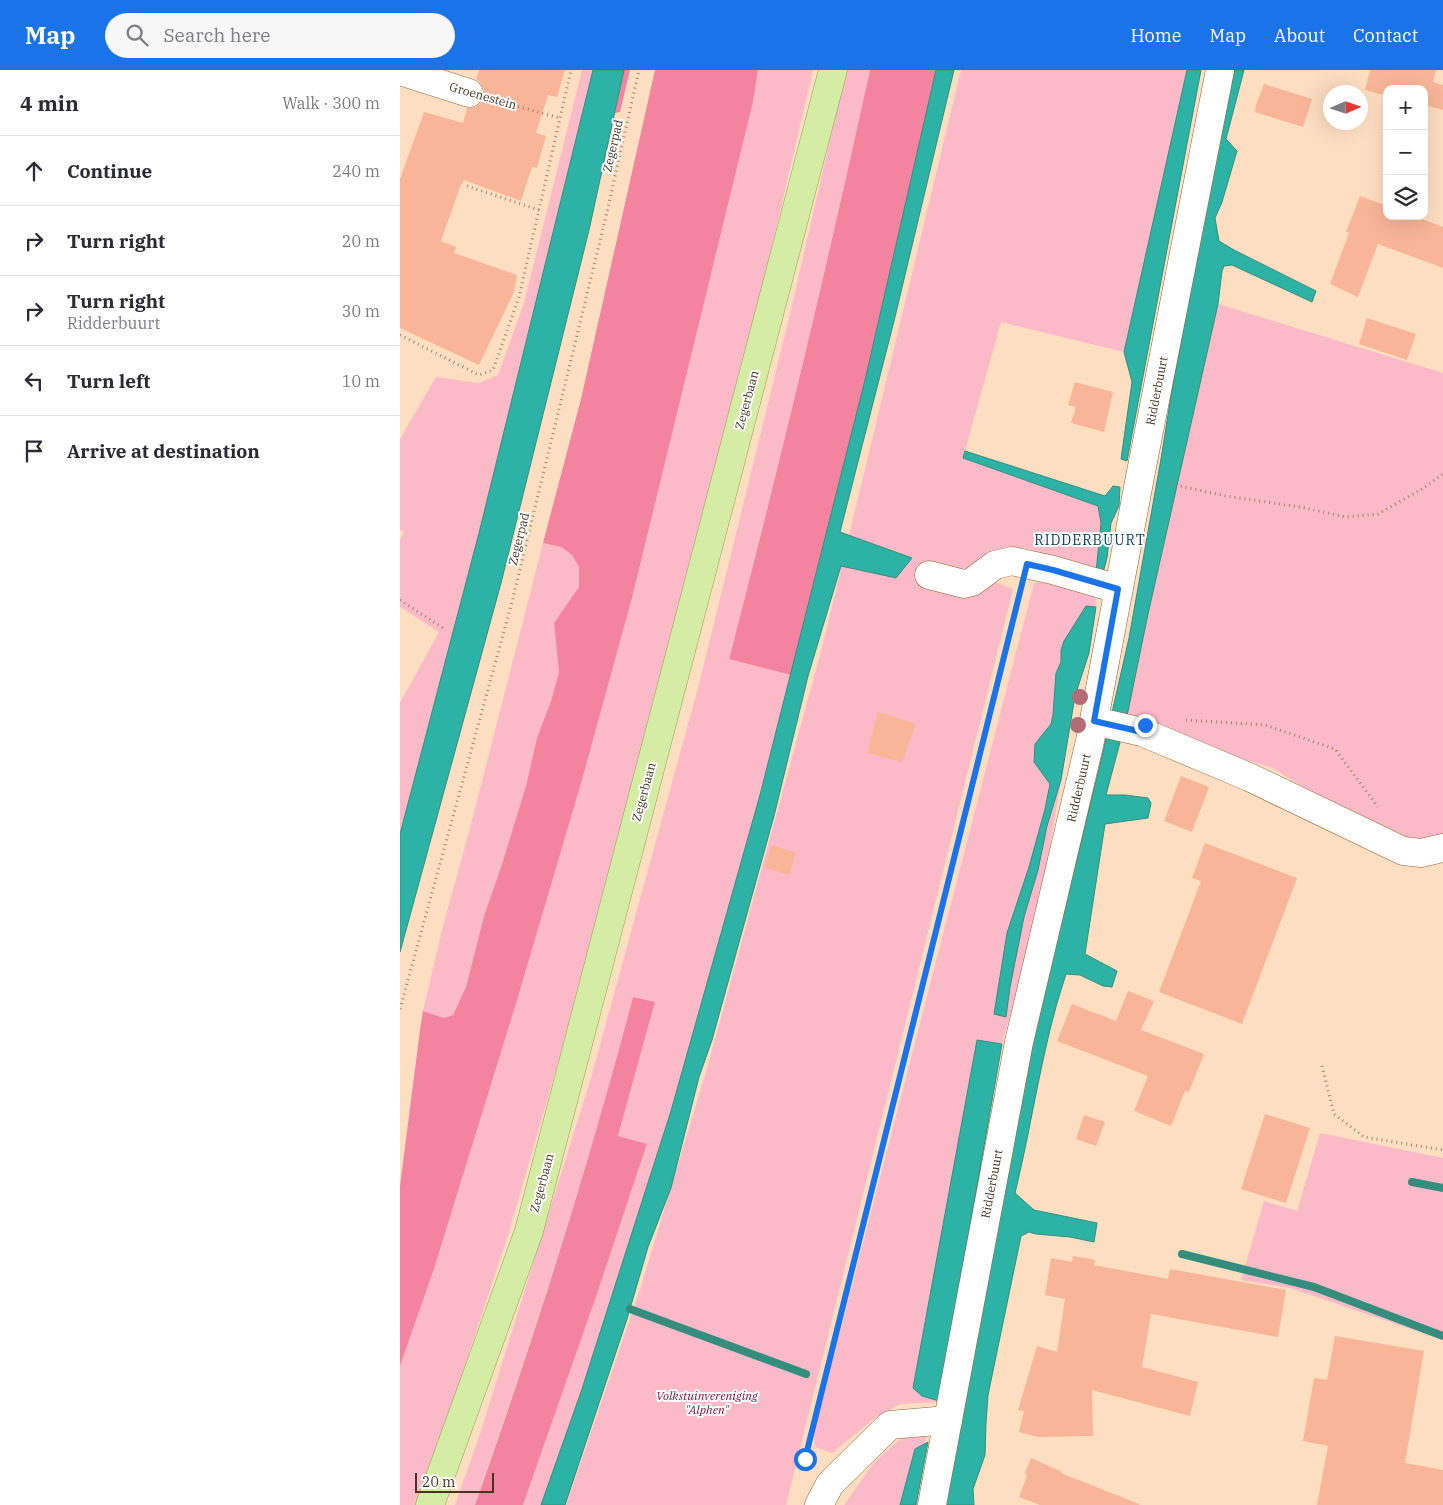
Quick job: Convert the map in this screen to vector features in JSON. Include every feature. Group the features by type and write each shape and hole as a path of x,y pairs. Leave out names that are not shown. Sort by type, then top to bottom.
{"main road":[{"name":"Zegerbaan","path":"430,1505 529,1231 833,70"}],"street":[{"name":"Ridderbuurt","path":"932,1505 1019,1042 1094,721 1118,589 1220,70"},
{"name":"Groenestein","path":"404,76 469,93"},
{"path":"929,575 964,584 972,582 995,564 1012,561 1053,570 1118,589"},
{"path":"1094,721 1142,732 1250,777 1403,851 1421,853 1442,848"},
{"path":"825,1494 890,1425 948,1420"}],"path":[{"path":"400,335 479,375 493,370 519,297 572,70"},
{"name":"Zegerpad","path":"400,1009 512,602 605,221 639,70"},
{"name":"Groenestein","path":"469,93 560,118"},
{"path":"467,186 538,210"},
{"path":"1185,487 1346,517 1378,514 1422,489 1443,474"},
{"path":"825,1494 811,1476 805,1459 1027,564"},
{"path":"400,600 443,628"},
{"path":"1178,719 1265,725 1335,749 1379,808"},
{"path":"1322,1066 1334,1114 1364,1137 1443,1150"}],"green space":[{"path":"582,70 593,70 479,533 400,834 400,703 439,632 400,607 400,540 404,532 400,530 400,439 436,377 479,383 498,375 524,303"},
{"path":"758,70 813,70 731,422 632,807 509,1232 419,1505 400,1505 400,1366 434,1269 518,997 582,780 632,598 753,102"},
{"path":"846,70 870,70 802,365 729,658 791,675 760,795 671,1111 581,1392 541,1505 523,1505 647,1145 618,1136 655,1003 633,997 598,1123 560,1248 475,1505 455,1505 480,1434 591,1078 699,684 791,310"},
{"name":"Volkstuinvereniging \"Alphen\"","path":"961,70 1187,70 1124,352 1001,322 963,458 1098,506 1101,527 1096,572 1026,548 999,550 974,574 1013,589 786,1505 566,1505 640,1290 706,1072 822,648"},
{"path":"1218,304 1443,373 1443,842 1411,845 1335,806 1272,768 1211,749 1127,716"},
{"path":"543,543 561,547 572,555 579,567 579,587 554,623 559,672 551,701 537,738 526,786 484,916 466,987 453,1015 444,1018 423,1011 443,926"},
{"path":"1049,582 1095,595 1096,607 1086,606 1061,650 1061,662 1056,673 1075,696 1045,731 1050,783 1061,780 1040,907 1002,1044 977,1040 913,1388 939,1402 900,1404 875,1418 832,1453 815,1447 814,1433 1034,583"},
{"path":"1320,1133 1443,1158 1443,1340 1290,1288 1241,1280 1264,1201 1297,1211"},
{"path":"914,1435 926,1436 913,1505 844,1505 873,1464 899,1440"}],"shaded area":[{"path":"624,70 630,70 620,112 615,113"},
{"path":"655,70 758,70 753,102 632,598 582,780 518,997 434,1269 400,1366 400,1186 423,1011 444,1018 453,1015 466,987 484,916 503,861 526,786 537,738 551,701 559,672 554,623 579,587 579,567 572,555 561,547 543,543 581,399"},
{"path":"870,70 936,70 866,376 791,675 729,659 802,365"},
{"path":"633,997 655,1002 618,1136 647,1144 523,1505 475,1505 559,1252 598,1125"}],"water":[{"path":"593,70 624,70 589,230 501,583 400,952 400,834 479,533"},
{"path":"936,70 954,70 894,321 840,532 912,558 896,578 841,566 808,676 774,816 712,1040 699,1077 671,1188 648,1247 627,1319 565,1505 541,1505 581,1392 671,1111 760,795 866,376"},
{"path":"1187,70 1201,70 1127,461 1121,459 1132,382 1124,352"},
{"path":"1231,70 1244,70 1226,139 1237,151 1222,202 1215,218 1219,241 1316,291 1312,302 1232,265 1224,266 1222,271 1218,304 1127,716 1106,795 1148,798 1151,803 1148,818 1105,824 1085,954 1117,971 1112,987 1103,986 1080,975 1066,974 1050,1028 1015,1193 1034,1210 1097,1223 1094,1242 1029,1232 1021,1236 988,1395 985,1455 973,1489 974,1505 945,1505 1036,1025 1129,638"},
{"path":"965,451 1105,496 1113,486 1120,487 1119,506 1111,523 1107,558 1103,573 1096,572 1101,523 1098,506 963,458"},
{"path":"1086,606 1096,607 1089,653 1075,696 1061,780 1047,826 1038,870 1024,917 1006,1017 994,1014 1007,933 1029,867 1050,784 1034,762 1035,744 1051,724 1056,673 1061,662 1061,650 1064,641"},
{"path":"977,1040 1002,1044 939,1401 922,1396 913,1388"},
{"path":"928,1442 916,1505 900,1505 915,1449"}],"building":[{"path":"479,70 565,70 557,97 548,95 536,133 546,136 537,168 532,167 521,201 464,180 441,241 456,247 454,253 517,275 514,292 479,365 400,328 400,179 424,112 463,123 467,108 473,108 480,104 484,97 484,90 481,83 476,79"},
{"path":"1370,70 1436,70 1433,82 1443,85 1443,110 1428,106 1428,85 1383,85 1383,95 1368,91 1368,85 1366,85"},
{"path":"1264,84 1312,99 1303,127 1255,112"},
{"path":"1360,196 1383,205 1383,220 1425,220 1443,227 1443,268 1378,244 1358,297 1330,284 1349,233 1346,232"},
{"path":"1367,318 1416,334 1407,360 1359,344"},
{"path":"1075,382 1113,392 1104,432 1071,423 1076,407 1068,405"},
{"path":"878,712 916,724 902,762 867,753"},
{"path":"1181,776 1209,787 1192,832 1164,821"},
{"path":"1205,843 1297,878 1242,1024 1159,992 1201,881 1192,878"},
{"path":"772,845 796,853 789,875 764,867"},
{"path":"1128,991 1154,1001 1141,1030 1204,1054 1189,1092 1185,1091 1171,1126 1134,1111 1148,1076 1057,1041 1072,1004 1116,1021"},
{"path":"1265,1114 1310,1128 1286,1203 1241,1189"},
{"path":"1084,1115 1105,1122 1096,1146 1076,1139"},
{"path":"1073,1256 1095,1260 1094,1265 1168,1279 1170,1269 1286,1290 1278,1337 1151,1314 1142,1367 1198,1382 1190,1416 1092,1390 1093,1436 1038,1437 1019,1432 1024,1411 1018,1410 1037,1346 1057,1352 1065,1299 1045,1295 1051,1258 1072,1262"},
{"path":"1335,1336 1424,1351 1405,1463 1443,1470 1443,1505 1317,1505 1328,1446 1303,1441 1314,1378 1327,1380"},
{"path":"1031,1458 1061,1473 1139,1505 1040,1505 1019,1497"}],"waterway":[{"path":"1412,1182 1443,1188"},
{"path":"1182,1254 1314,1287 1443,1336"},
{"path":"630,1309 806,1374"}],"district":[{"name":"RIDDERBUURT","path":"1090,540"}],"route":[{"path":"805,1459 1027,564 1118,589 1094,721 1142,732 1145,725"}]}
